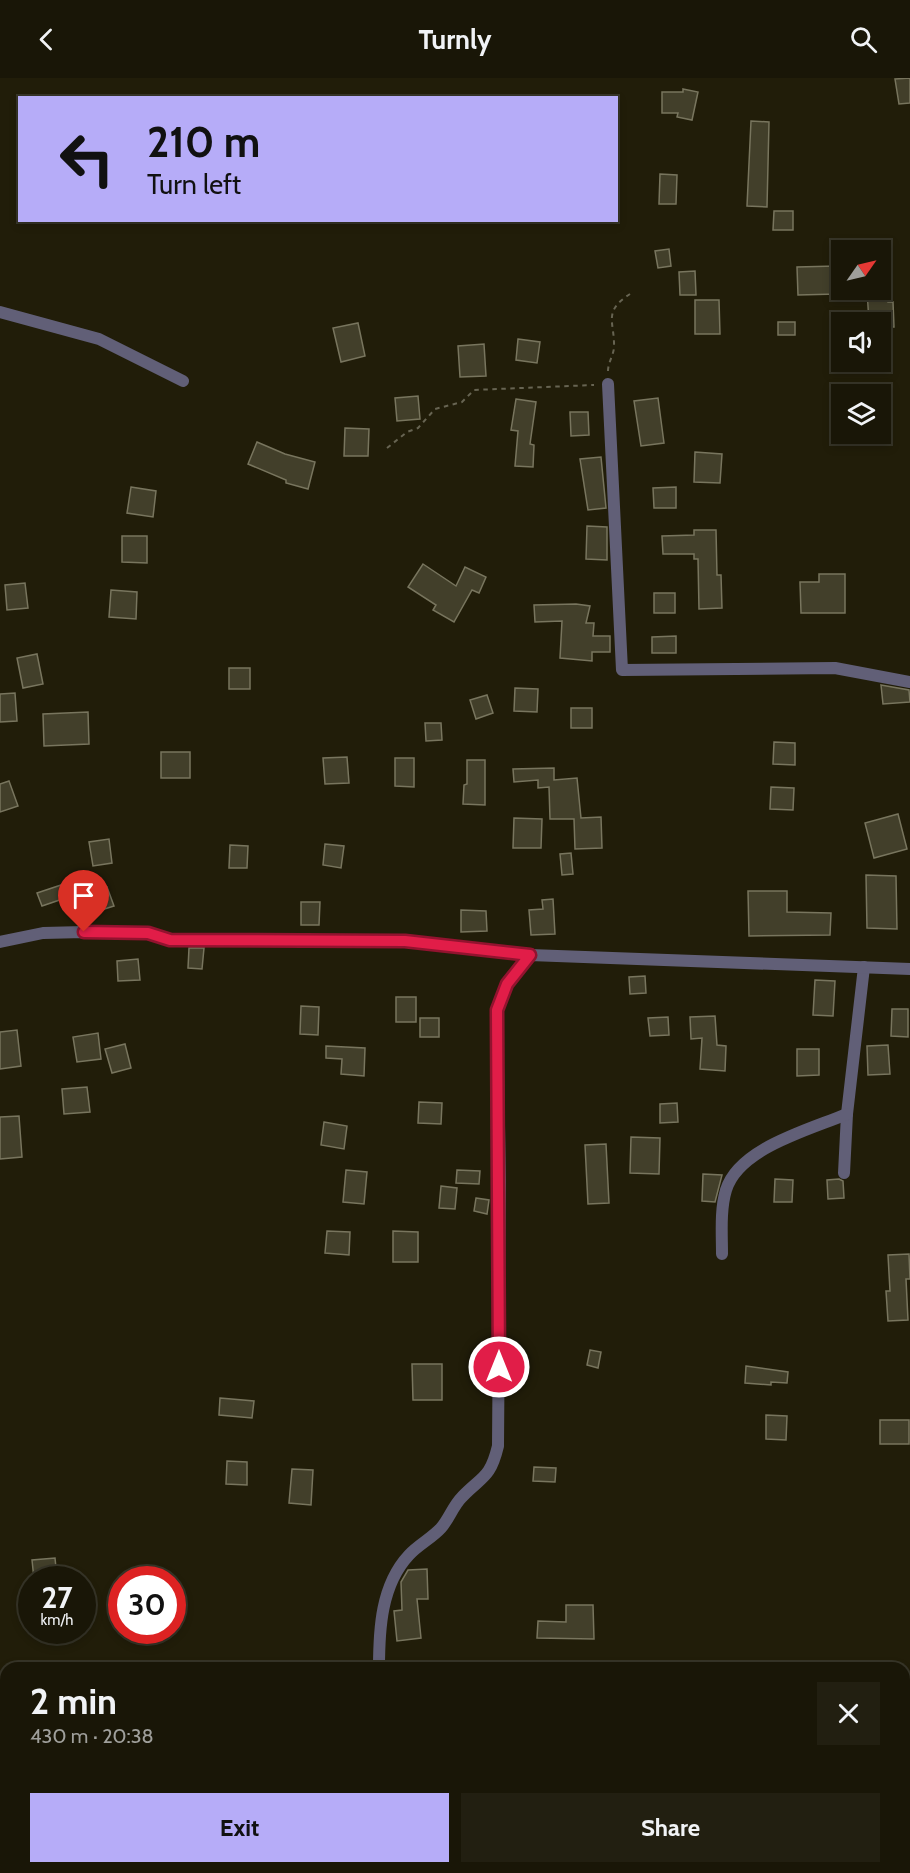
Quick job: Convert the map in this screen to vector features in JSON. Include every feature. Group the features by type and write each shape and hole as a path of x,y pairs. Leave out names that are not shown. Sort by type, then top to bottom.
{"street":[{"path":"0,312 99,339 183,381"},
{"path":"608,384 622,670 835,668 910,682"},
{"path":"0,942 43,933 148,933 170,940 405,941 530,955 910,969"},
{"path":"379,1662 379,1633 390,1581 411,1552 441,1528 456,1503 484,1479 493,1466 498,1446 500,1182 497,1010 507,984 530,955"},
{"path":"844,1173 847,1114 864,967"},
{"path":"722,1254 726,1191 735,1170 759,1151 847,1114"}],"path":[{"path":"387,448 407,432 418,428 435,409 462,402 474,390 608,384 608,368 614,348 610,322 616,302 630,294"}],"building":[{"path":"910,78 910,103 899,104 895,79"},
{"path":"683,89 698,92 692,120 677,117 678,113 662,113 662,92 683,92"},
{"path":"751,121 769,122 767,207 747,206"},
{"path":"660,174 677,175 676,204 659,204"},
{"path":"774,211 793,211 793,230 773,230"},
{"path":"669,249 671,266 658,268 655,251"},
{"path":"831,266 831,294 798,295 797,267"},
{"path":"695,271 696,295 680,295 679,272"},
{"path":"695,300 719,300 720,334 695,334"},
{"path":"868,300 893,302 894,327 891,327 891,312 868,312"},
{"path":"778,322 795,322 795,335 778,335"},
{"path":"358,323 365,356 341,362 333,328"},
{"path":"518,339 540,342 537,363 516,360"},
{"path":"484,344 486,376 460,377 458,346"},
{"path":"418,396 420,419 397,421 395,398"},
{"path":"658,398 664,443 641,446 634,401"},
{"path":"516,399 536,402 530,444 534,445 533,467 515,466 518,431 511,430"},
{"path":"570,412 588,412 589,435 571,436"},
{"path":"345,428 369,429 368,456 344,456"},
{"path":"257,442 285,454 315,462 308,489 286,483 286,480 248,464"},
{"path":"695,452 722,454 720,483 694,482"},
{"path":"601,457 606,508 588,510 580,459"},
{"path":"131,487 156,491 153,517 127,513"},
{"path":"676,487 676,508 654,508 653,488"},
{"path":"587,526 607,527 607,560 586,559"},
{"path":"694,530 716,530 717,575 721,575 722,608 699,609 698,559 694,559 694,554 663,554 662,536 694,535"},
{"path":"122,536 147,536 147,563 122,562"},
{"path":"423,564 456,586 465,567 486,577 479,593 472,590 454,622 433,610 436,605 408,587"},
{"path":"819,574 845,574 845,613 801,613 800,582 819,582"},
{"path":"25,583 28,608 7,610 5,585"},
{"path":"111,590 137,592 136,619 109,617"},
{"path":"654,593 675,593 675,613 654,613"},
{"path":"534,605 590,606 586,623 594,623 593,636 610,636 610,652 592,652 592,661 560,658 562,621 535,622"},
{"path":"676,636 676,653 652,653 652,637"},
{"path":"37,654 43,684 23,688 17,658"},
{"path":"229,668 250,668 250,689 229,689"},
{"path":"881,685 909,690 910,702 883,704"},
{"path":"515,688 538,689 537,712 514,711"},
{"path":"15,693 17,721 0,722 0,694"},
{"path":"487,695 493,713 476,719 470,700"},
{"path":"571,708 592,708 592,728 571,728"},
{"path":"88,712 89,744 44,746 43,714"},
{"path":"425,723 441,723 442,740 426,741"},
{"path":"774,742 795,743 795,765 773,764"},
{"path":"161,752 190,752 190,778 161,778"},
{"path":"347,757 349,783 325,784 323,758"},
{"path":"395,758 414,758 414,787 395,786"},
{"path":"467,760 485,760 485,805 463,804 464,785 467,784"},
{"path":"554,768 554,780 577,778 581,818 601,817 602,848 575,849 574,819 550,819 549,787 538,788 538,780 514,782 513,769"},
{"path":"9,781 18,806 0,812 0,784"},
{"path":"771,787 794,788 793,810 770,809"},
{"path":"898,814 907,849 874,858 865,823"},
{"path":"514,818 542,819 541,848 513,848"},
{"path":"109,839 112,863 93,866 89,842"},
{"path":"325,844 344,846 341,868 323,865"},
{"path":"230,845 248,846 247,868 229,868"},
{"path":"571,853 573,874 562,875 560,854"},
{"path":"866,875 896,876 897,929 867,928"},
{"path":"79,879 83,892 42,906 37,893"},
{"path":"107,887 114,906 98,911 91,893"},
{"path":"748,891 787,891 787,912 831,913 830,935 749,936"},
{"path":"553,899 555,934 531,935 529,910 543,909 542,900"},
{"path":"301,902 320,902 319,925 301,925"},
{"path":"461,910 486,911 487,931 461,932"},
{"path":"189,948 204,948 202,969 188,968"},
{"path":"138,959 140,980 118,981 117,961"},
{"path":"645,976 646,993 630,994 629,977"},
{"path":"815,980 835,981 833,1016 813,1015"},
{"path":"396,997 416,997 416,1022 396,1022"},
{"path":"301,1006 319,1007 318,1035 300,1034"},
{"path":"892,1009 908,1009 908,1037 891,1036"},
{"path":"715,1016 717,1045 726,1046 725,1071 700,1069 702,1038 691,1039 690,1017"},
{"path":"668,1017 669,1035 650,1036 648,1018"},
{"path":"420,1018 439,1018 439,1037 420,1037"},
{"path":"17,1030 21,1066 0,1069 0,1032"},
{"path":"98,1033 101,1059 77,1062 73,1037"},
{"path":"125,1044 131,1068 112,1073 105,1049"},
{"path":"888,1045 890,1074 868,1075 867,1046"},
{"path":"326,1046 365,1048 364,1076 341,1074 342,1059 326,1058"},
{"path":"797,1049 819,1049 819,1075 797,1076"},
{"path":"87,1087 90,1112 64,1114 62,1089"},
{"path":"419,1102 442,1103 441,1124 418,1123"},
{"path":"677,1103 678,1122 660,1123 660,1104"},
{"path":"19,1116 22,1157 0,1159 0,1117"},
{"path":"324,1122 347,1126 344,1149 321,1145"},
{"path":"631,1137 660,1138 659,1174 630,1173"},
{"path":"606,1144 609,1203 588,1204 585,1145"},
{"path":"346,1170 367,1172 364,1204 343,1202"},
{"path":"457,1170 480,1171 479,1184 456,1183"},
{"path":"703,1174 722,1175 715,1202 702,1201"},
{"path":"775,1179 793,1180 792,1202 774,1202"},
{"path":"827,1180 843,1181 844,1198 828,1199"},
{"path":"441,1186 457,1188 455,1209 439,1208"},
{"path":"476,1198 489,1200 487,1214 474,1211"},
{"path":"327,1231 350,1232 349,1255 325,1253"},
{"path":"393,1231 418,1232 418,1262 393,1262"},
{"path":"909,1254 910,1279 906,1279 908,1320 888,1321 886,1291 890,1291 888,1255"},
{"path":"590,1350 601,1352 598,1368 587,1365"},
{"path":"412,1364 442,1364 442,1400 413,1400"},
{"path":"746,1366 788,1372 787,1383 771,1382 771,1385 745,1383"},
{"path":"220,1398 254,1401 252,1418 219,1415"},
{"path":"766,1415 787,1416 786,1440 766,1439"},
{"path":"880,1420 909,1420 909,1444 880,1444"},
{"path":"227,1461 247,1462 247,1485 226,1484"},
{"path":"534,1467 556,1468 555,1482 533,1481"},
{"path":"292,1469 313,1470 311,1505 289,1503"},
{"path":"55,1558 56,1566 33,1566 32,1560"},
{"path":"427,1569 428,1599 417,1599 421,1638 397,1641 394,1611 402,1610 401,1582 408,1570"},
{"path":"566,1605 593,1605 594,1639 537,1638 538,1621 566,1622"}],"route":[{"path":"84,932 148,933 170,940 405,941 530,955 507,984 497,1010 500,1182 499,1367"}]}
